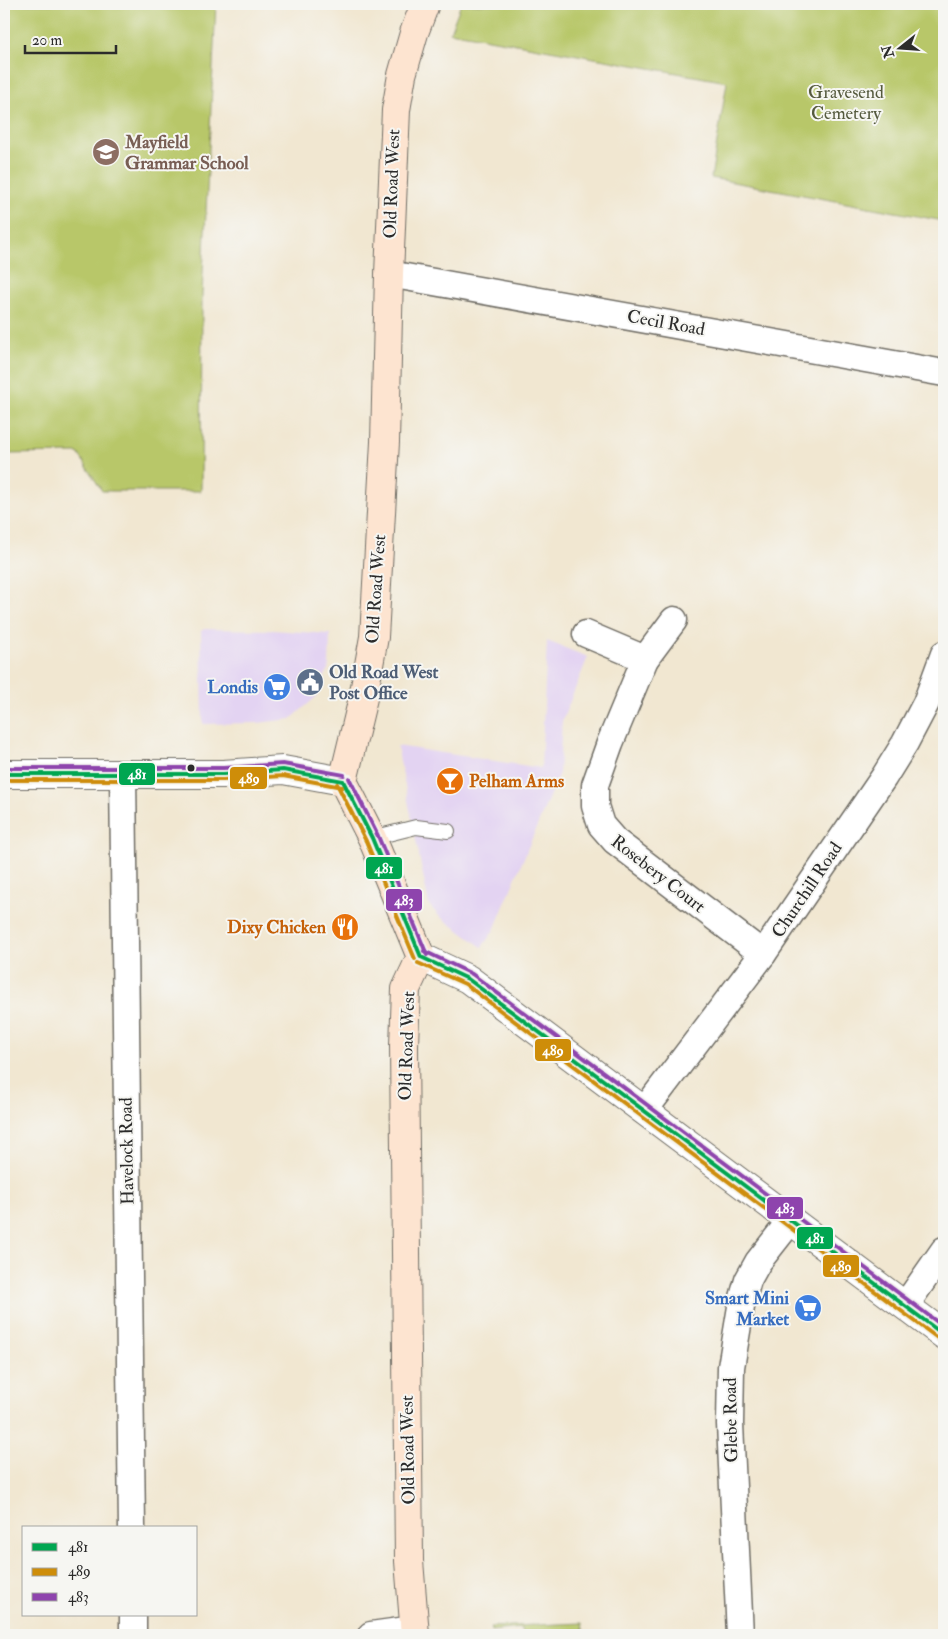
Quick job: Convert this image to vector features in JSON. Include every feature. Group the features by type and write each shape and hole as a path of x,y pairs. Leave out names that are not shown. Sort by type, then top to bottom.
{"main road":[{"name":"Old Road West","path":"343,781 363,698 374,637 385,442 392,154 396,110 402,75 414,33 425,4"},
{"path":"343,781 372,838 421,957"},
{"name":"Old Road West","path":"414,1632 409,1561 404,1046 406,988 421,957"}],"street":[{"name":"Cecil Road","path":"389,274 944,373"},
{"name":"Rosebery Court","path":"674,620 645,659 595,784 595,806 601,825 615,841 763,954"},
{"path":"586,634 645,659"},
{"name":"Churchill Road","path":"644,1111 763,954 897,757 926,703 944,654"},
{"path":"4,774 222,774 283,770 343,781"},
{"name":"Havelock Road","path":"123,774 132,1526"},
{"path":"421,957 468,979 944,1335"},
{"name":"Glebe Road","path":"740,1635 730,1434 731,1366 742,1301 748,1280 758,1262 791,1220"},
{"path":"905,1306 944,1250"},
{"path":"133,1616 133,1635"},
{"path":"371,1635 414,1632"}],"lane":[{"path":"372,838 416,827 448,831"}],"shaded area":[{"path":"204,629 272,630 330,634 329,667 316,697 291,719 258,723 203,724 201,631"},
{"path":"547,641 588,657 562,721 559,773 494,930 482,947 439,916 429,905 397,746 541,768"}],"green space":[{"name":"Mayfield Grammar School","path":"4,4 216,4 202,295 201,491 102,491 78,453 4,454"},
{"name":"Gravesend Cemetery","path":"461,4 944,4 944,221 711,178 727,82 450,32"},
{"path":"582,1623 584,1635 522,1635 521,1628 491,1631 490,1627"}],"transit line":[{"name":"483","path":"4,768 223,768 283,764 344,775"},
{"name":"481","path":"4,774 223,774 283,770 343,781"},
{"name":"489","path":"4,780 223,780 283,776 342,787"},
{"name":"483","path":"349,778 378,836 427,955"},
{"name":"481","path":"343,781 372,838 421,957"},
{"name":"489","path":"337,784 366,841 415,959"},
{"name":"483","path":"424,951 472,974 944,1327"},
{"name":"481","path":"421,957 468,979 944,1335"},
{"name":"489","path":"418,963 465,984 940,1340"}],"place":[{"name":"Mayfield Grammar School","path":"106,152"},
{"name":"Old Road West Post Office","path":"310,682"},
{"name":"Londis","path":"277,687"},
{"name":"Pelham Arms","path":"450,781"},
{"name":"Dixy Chicken","path":"345,927"},
{"name":"Smart Mini Market","path":"808,1308"}]}
